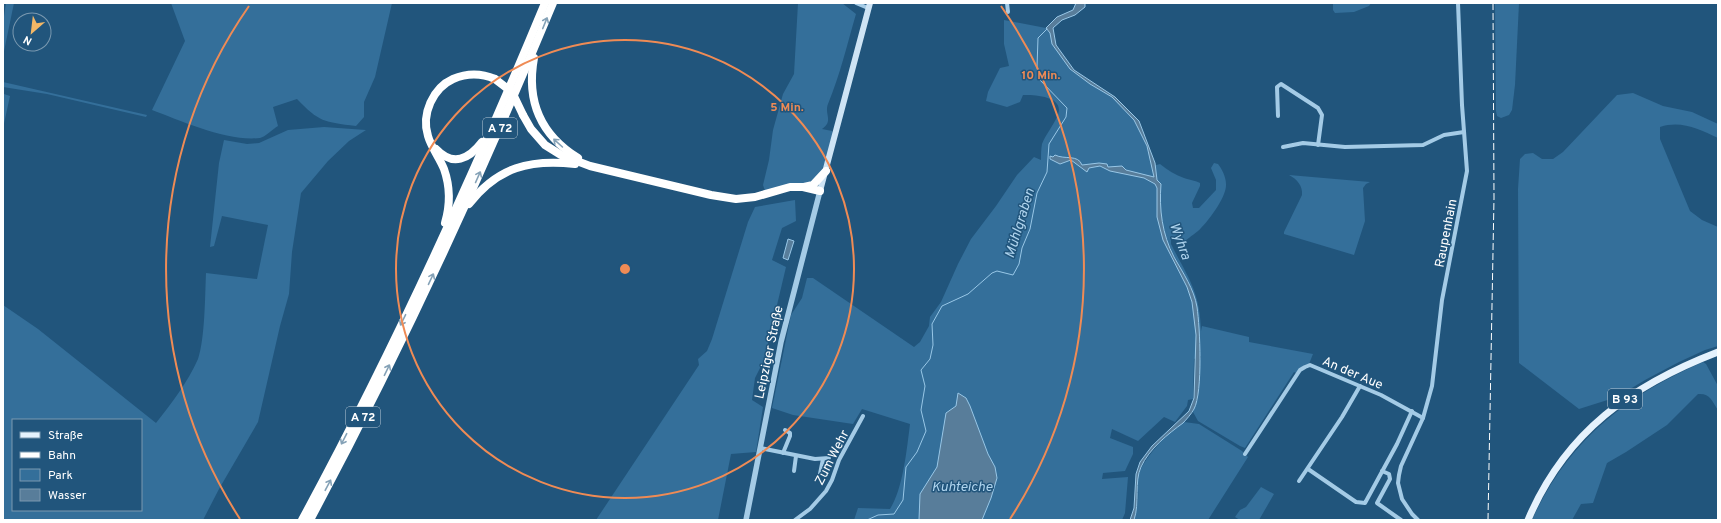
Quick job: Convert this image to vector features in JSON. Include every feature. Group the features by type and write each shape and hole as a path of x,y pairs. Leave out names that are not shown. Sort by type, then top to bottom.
{"highway":[{"name":"A 72","path":"302,520 365,398 438,247 490,132 545,3"},
{"name":"A 72","path":"310,520 393,357 462,212 553,3"},
{"path":"536,43 531,81 533,98 537,112 543,125 551,136 569,152 590,166"},
{"path":"438,247 446,222 449,196 444,170 427,135 426,119 429,105 437,91 447,82 461,76 474,74 495,79 512,92 531,129 545,145 561,155 590,166 711,195 736,198 755,197 790,187 813,185 826,171"},
{"path":"431,144 444,156 452,159 461,159 474,152 490,132"},
{"path":"462,212 484,186 505,172 527,165 553,162 590,166"},
{"path":"803,187 820,191"}],"main road":[{"path":"820,191 869,5"},
{"name":"B 93","path":"1528,519 1539,496 1558,466 1580,439 1601,418 1628,397 1651,382 1718,352"}],"street":[{"path":"856,3 869,5"},
{"path":"1007,3 1008,12"},
{"name":"Raupenhain","path":"1418,520 1402,499 1399,487 1399,475 1423,418 1434,377 1442,300 1467,171 1458,3"},
{"path":"1278,116 1277,87 1281,84 1318,108 1322,115 1318,145"},
{"path":"1283,147 1303,143 1345,147 1423,145 1444,135 1464,132"},
{"name":"Leipziger Straße","path":"746,520 781,342 820,191"},
{"name":"An der Aue","path":"1245,454 1300,370 1310,365 1360,386 1412,411 1423,418"},
{"path":"1299,481 1342,417 1360,386"},
{"path":"1308,469 1356,502 1365,503 1412,411"},
{"name":"Zum Wehr","path":"795,520 810,509 826,491 841,457 863,416"},
{"path":"783,453 790,436 790,433 785,430"},
{"path":"760,448 796,456 823,459 829,458"},
{"path":"794,471 796,456"},
{"path":"820,474 823,459"},
{"path":"1382,471 1389,474 1390,479 1377,503 1402,520"}],"green space":[{"path":"6,3 14,3 3,56 3,23"},
{"path":"171,3 392,3 375,77 364,102 364,117 356,126 329,122 317,117 297,99 273,107 278,126 267,135 260,138 248,138 234,137 205,130 152,110 185,41"},
{"path":"798,3 842,3 856,14 840,71 828,104 828,120 826,126 822,129 832,131 833,133 828,153 820,174 816,179 806,184 765,191 763,185 769,160 773,130 783,94 794,74"},
{"path":"1333,3 1371,3 1369,6 1354,12 1335,13 1333,10"},
{"path":"1495,3 1519,3 1515,85 1512,110 1509,115 1501,118 1497,116 1496,111"},
{"path":"1004,20 1046,28 1050,33 1052,44 1070,69 1090,84 1112,97 1134,120 1146,144 1153,166 1160,164 1184,178 1200,183 1192,203 1193,208 1199,208 1216,190 1216,180 1211,168 1214,163 1218,164 1221,168 1224,173 1226,184 1225,189 1220,202 1211,216 1198,231 1187,239 1182,245 1179,238 1171,239 1171,244 1196,295 1201,331 1202,326 1249,337 1249,342 1313,354 1309,364 1304,365 1296,373 1294,372 1245,448 1198,421 1193,412 1198,398 1199,366 1201,356 1194,359 1193,399 1188,400 1187,406 1175,422 1164,417 1138,441 1112,429 1110,438 1133,447 1133,454 1125,471 1103,473 1102,479 1128,477 1125,513 1122,520 854,520 858,508 890,509 901,480 910,424 862,409 853,424 793,415 772,408 791,315 802,298 807,278 813,278 914,347 920,342 929,326 930,317 941,302 971,239 1017,175 1034,157 1041,160 1042,144 1057,117 1059,110 1058,105 1054,101 1035,95 1023,95 1020,102 1007,107 986,101 988,92 1000,68 1009,66 1004,44"},
{"path":"3,82 147,115 146,117 47,94 3,87"},
{"path":"1633,93 1663,106 1692,112 1718,124 1718,138 1690,126 1675,124 1660,127 1660,139 1690,211 1702,220 1718,227 1718,346 1705,350 1679,362 1617,397 1579,409 1519,363 1518,189 1520,159 1525,154 1533,153 1542,159 1553,159 1563,152 1617,95"},
{"path":"4,94 10,96 3,128 3,98"},
{"path":"324,127 366,130 349,141 328,161 301,193 292,252 289,294 280,326 258,422 219,489 203,520 3,520 3,305 38,329 156,423 184,384 198,359 202,340 206,273 257,279 268,225 222,216 214,246 210,247 219,163 224,140 247,144 259,143 288,130"},
{"path":"1289,175 1370,182 1363,188 1365,221 1354,255 1284,234 1302,195 1302,189 1299,183"},
{"path":"795,200 796,221 782,228 772,260 786,267 764,360 755,378 752,400 763,407 756,452 731,454 718,520 596,520 699,365 698,359 707,351 748,222 755,207"},
{"path":"1703,362 1706,364 1718,386 1718,410 1708,396 1698,394 1667,425 1607,463 1593,503 1581,504 1572,520 1532,520 1546,492 1563,467 1581,444 1602,424 1624,406 1648,390"},
{"path":"1184,422 1199,424 1242,451 1248,457 1208,520 1134,520 1138,501 1138,478 1145,462 1164,438"},
{"path":"1261,487 1274,494 1259,520 1240,520 1235,517 1240,510 1246,507"}],"water":[{"path":"1076,3 1085,3 1085,7 1075,15 1062,20 1053,28 1056,45 1074,70 1115,97 1139,121 1155,163 1157,180 1161,184 1160,203 1164,230 1174,257 1188,281 1196,300 1197,307 1200,344 1200,375 1197,401 1194,409 1183,423 1165,437 1144,460 1138,479 1137,506 1134,520 1130,520 1134,508 1136,474 1140,462 1152,446 1189,411 1194,398 1196,335 1192,302 1187,287 1163,240 1157,217 1157,188 1155,184 1144,178 1110,171 1100,166 1089,168 1087,172 1071,160 1060,164 1050,159 1050,156 1053,157 1055,155 1074,158 1082,165 1099,163 1107,164 1108,167 1122,166 1126,170 1154,177 1147,146 1134,120 1112,97 1090,84 1070,69 1052,44 1050,33 1046,28 1057,17 1073,10"},
{"path":"788,239 794,241 788,260 783,258"},
{"name":"Kuhteiche","path":"958,393 966,398 970,406 988,454 995,467 997,478 991,498 982,520 919,520 920,494 937,467 946,413 956,406"}],"waterway":[{"name":"Mühlgraben","path":"867,520 878,515 894,514 903,500 906,467 917,452 926,431 921,410 925,386 921,370 930,359 933,345 932,324 942,306 968,294 992,273 997,271 1013,275 1019,264 1022,248 1030,229 1037,193 1047,172 1049,144 1066,117 1067,108 1039,79 1037,67 1038,38 1047,29"}],"railway":[{"path":"1488,520 1494,198 1493,3"}],"water label":[{"name":"Wyhra","path":"1181,241"}]}
